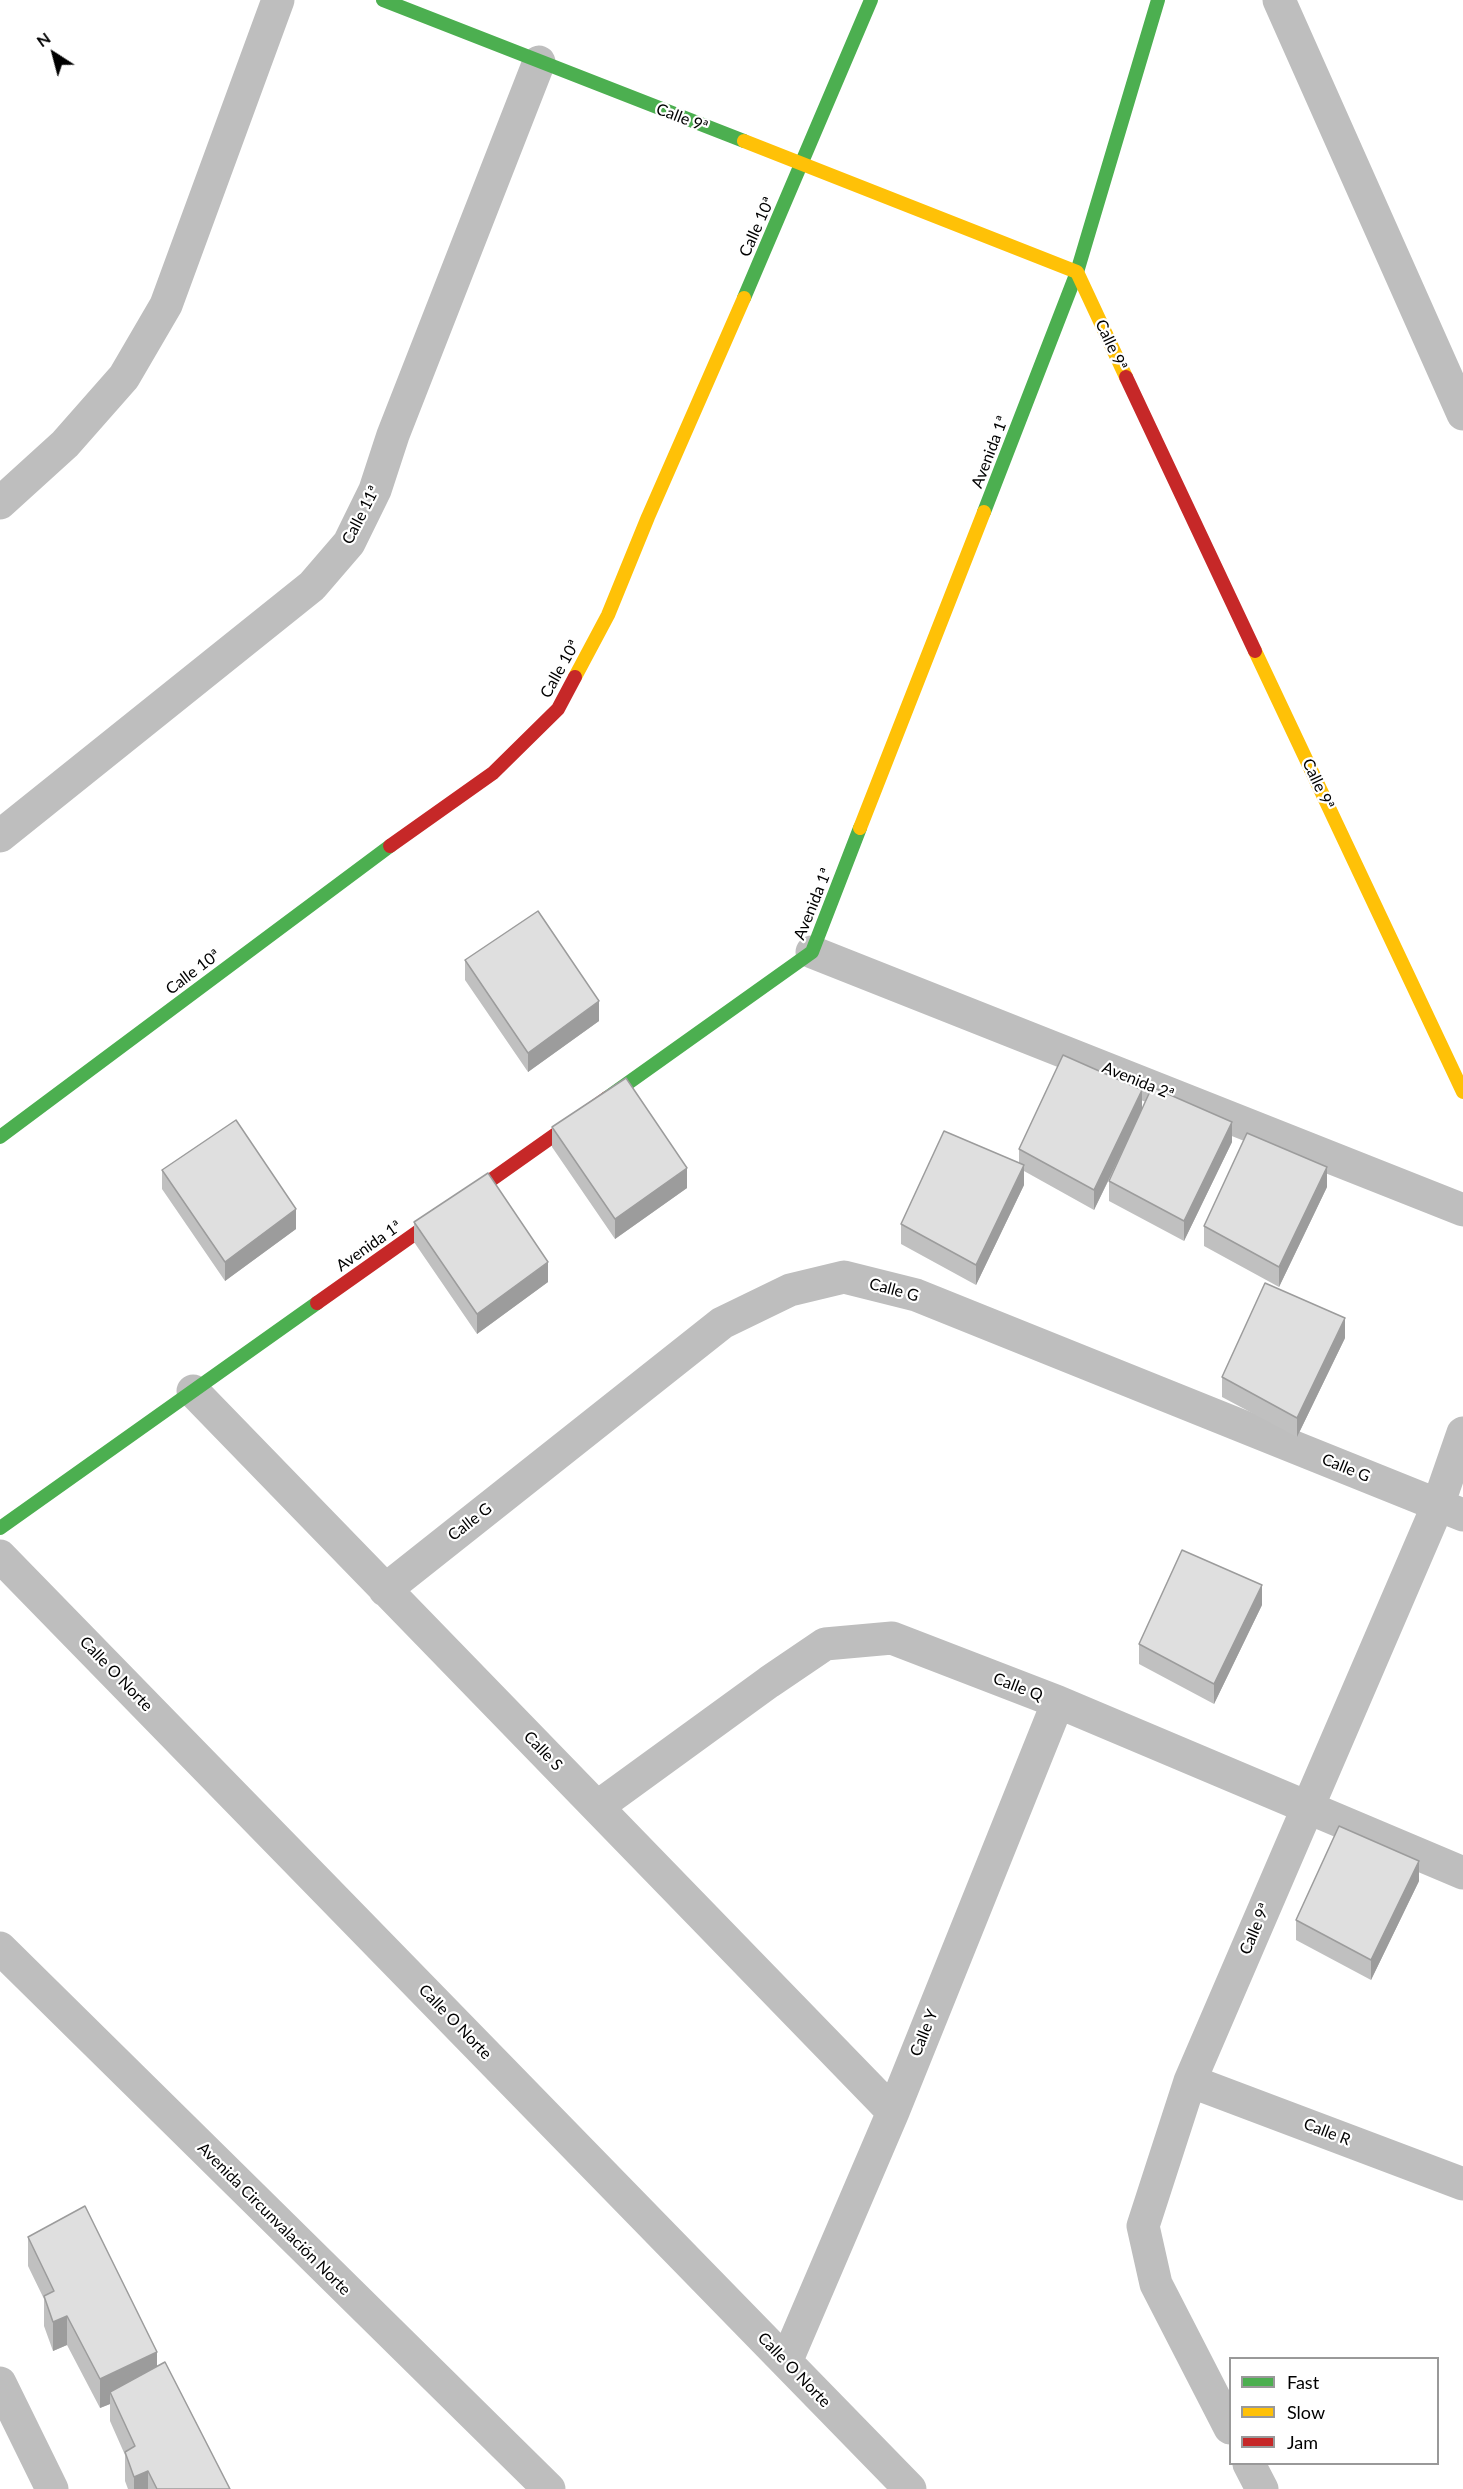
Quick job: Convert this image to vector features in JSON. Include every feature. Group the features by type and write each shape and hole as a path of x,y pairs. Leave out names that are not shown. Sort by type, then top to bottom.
{"street":[{"path":"0,503 65,444 124,377 166,305 278,0"},
{"name":"Calle 9ª","path":"383,0 1077,272 1463,1092"},
{"name":"Calle 10ª","path":"0,1137 410,831 493,773 558,709 608,615 871,0"},
{"name":"Avenida 1ª","path":"0,1528 812,952 1077,272 1158,0"},
{"path":"1279,0 1463,414"},
{"name":"Calle 11ª","path":"0,836 268,623 312,586 349,543 375,490 393,435 539,62"},
{"name":"Avenida 2ª","path":"812,952 1463,1210"},
{"name":"Calle G","path":"385,1590 722,1323 790,1290 844,1277 916,1295 1450,1510"},
{"name":"Calle S","path":"193,1391 893,2112"},
{"name":"Calle 9ª","path":"1229,2426 1156,2284 1143,2226 1190,2081 1307,1808 1450,1510 1463,1433"},
{"name":"Calle O Norte","path":"0,1556 910,2489"},
{"name":"Calle Q","path":"597,1807 825,1644 892,1638 1058,1702 1463,1873"},
{"name":"Calle Y","path":"786,2362 893,2112 1058,1702"},
{"name":"Avenida Circunvalación Norte","path":"0,1948 549,2489"},
{"name":"Calle R","path":"1190,2081 1463,2184"},
{"path":"0,2383 52,2489"},
{"path":"1250,2465 1262,2489"}],"building":[{"path":"538,911 599,1001 528,1053 465,960"},
{"path":"1063,1055 1142,1090 1094,1190 1019,1149"},
{"path":"626,1078 687,1168 615,1219 552,1127"},
{"path":"1152,1087 1232,1122 1184,1221 1109,1181"},
{"path":"236,1120 296,1209 225,1262 162,1170"},
{"path":"944,1131 1024,1165 976,1265 901,1224"},
{"path":"1247,1133 1327,1167 1279,1267 1204,1226"},
{"path":"488,1173 548,1262 477,1314 414,1222"},
{"path":"1265,1283 1345,1318 1297,1418 1222,1377"},
{"path":"1182,1550 1262,1585 1214,1684 1139,1644"},
{"path":"1339,1826 1419,1861 1371,1960 1296,1920"},
{"path":"85,2206 157,2352 100,2379 67,2316 53,2322 44,2296 54,2291 28,2237"},
{"path":"165,2362 230,2489 157,2489 148,2471 134,2477 125,2452 135,2446 110,2392"}],"traffic: fast":[{"path":"383,0 744,141"},
{"path":"744,298 871,0"},
{"path":"984,512 1077,272 1158,0"},
{"path":"607,1098 812,952 860,828"},
{"path":"0,1137 390,846"},
{"path":"0,1528 317,1303"}],"traffic: slow":[{"path":"744,141 1077,272 1126,377"},
{"path":"575,677 608,615 648,517 744,298"},
{"path":"860,828 984,512"},
{"path":"1255,651 1463,1092"}],"traffic: jam":[{"path":"1126,377 1255,651"},
{"path":"390,846 493,773 558,709 575,677"},
{"path":"317,1303 607,1098"}]}
